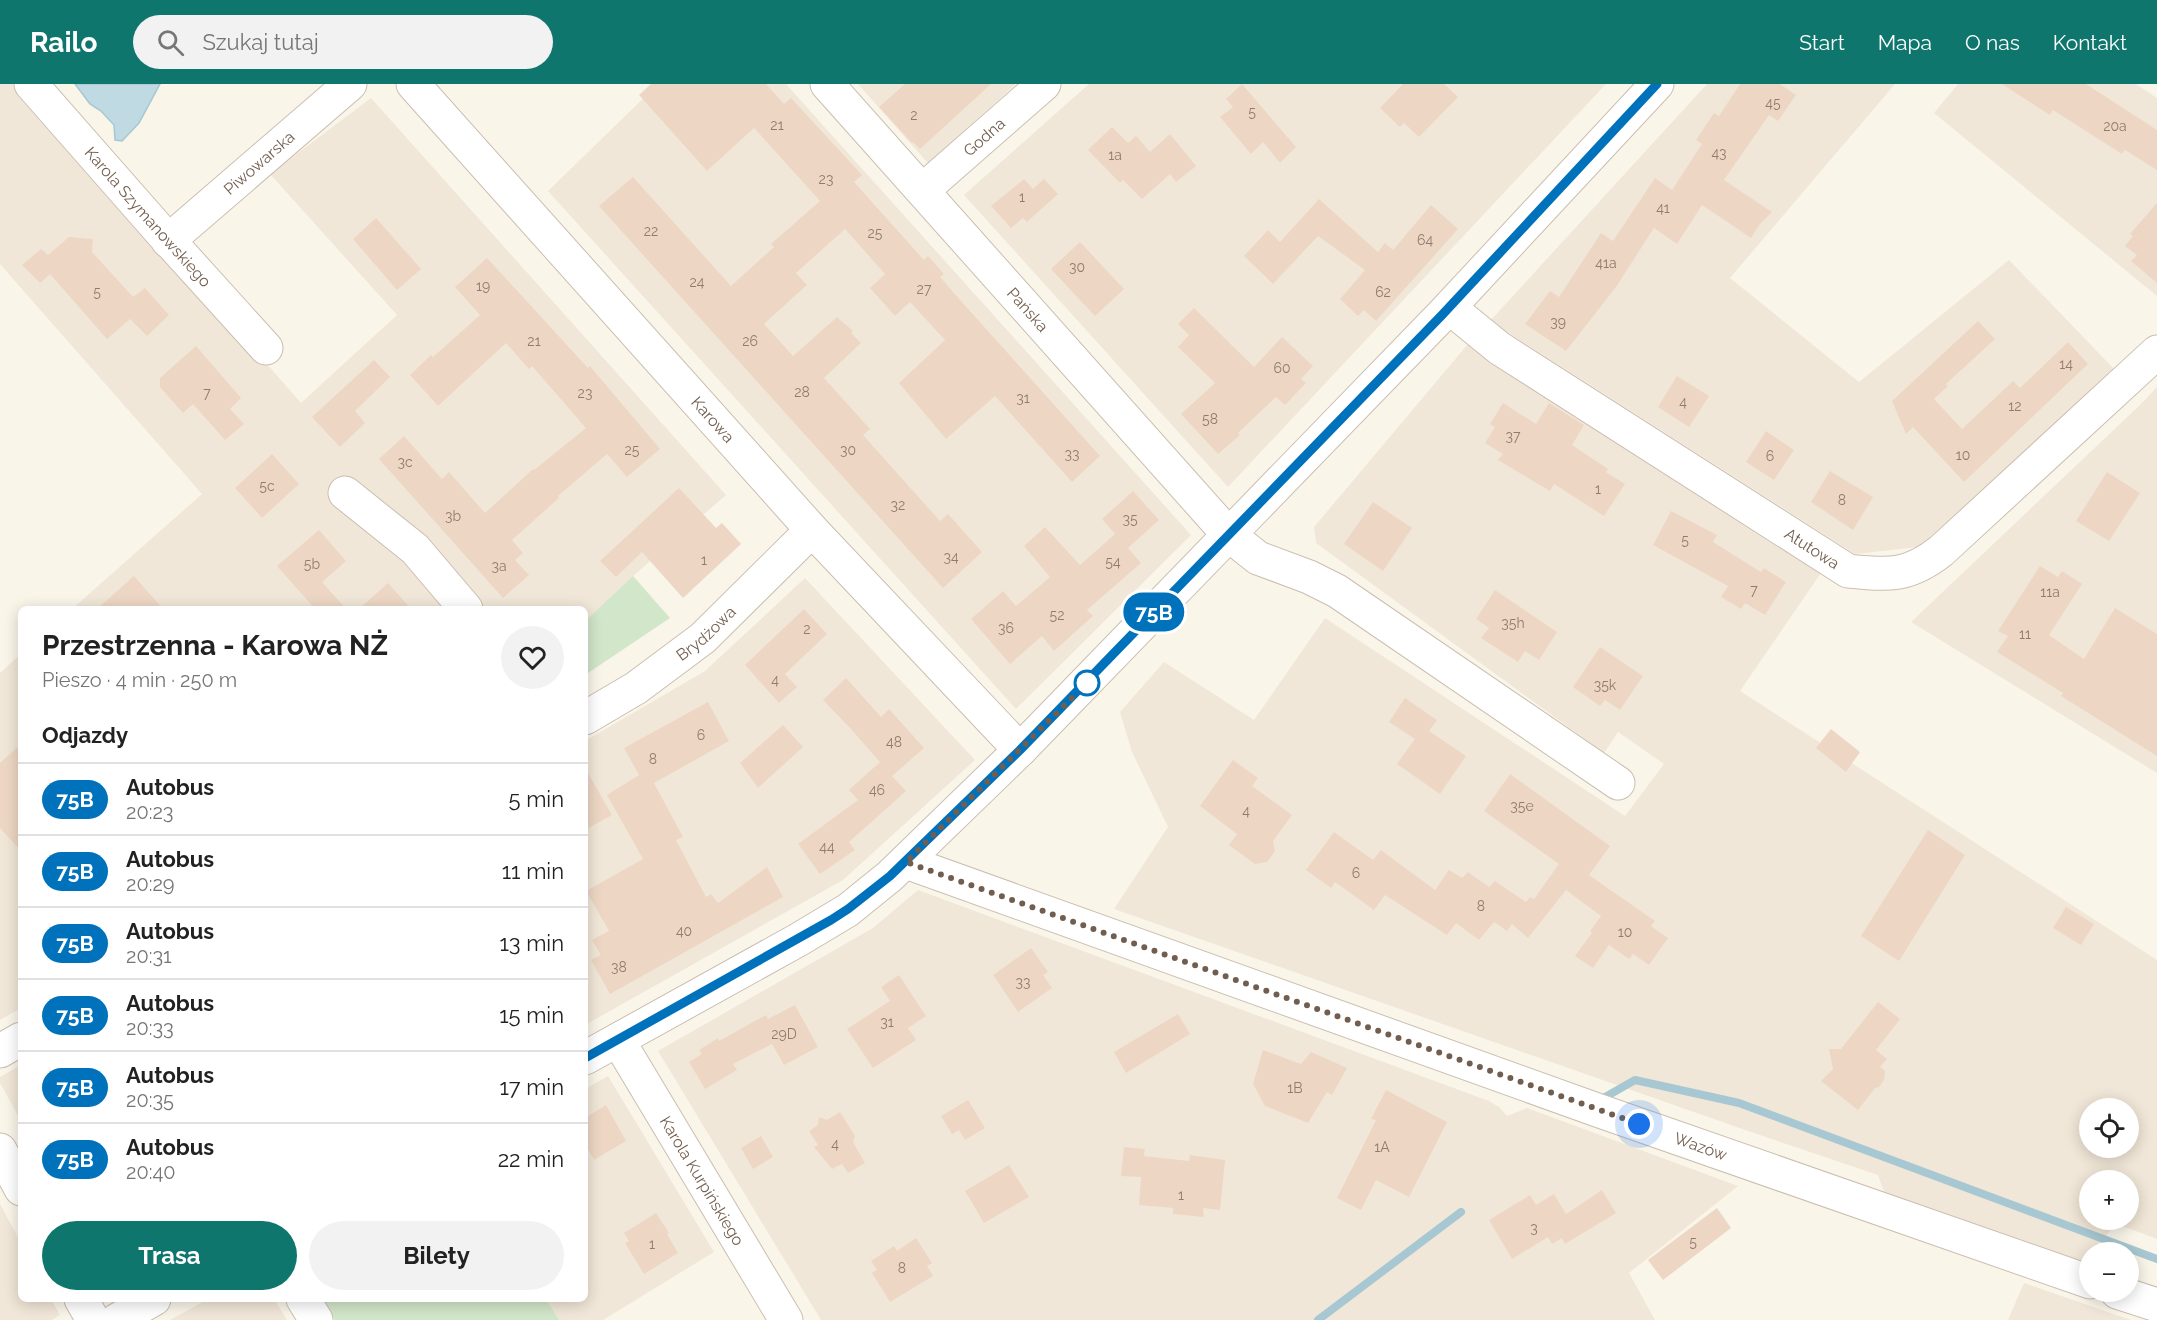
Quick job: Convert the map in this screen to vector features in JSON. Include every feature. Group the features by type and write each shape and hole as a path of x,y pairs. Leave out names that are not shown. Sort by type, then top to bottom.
{"street":[{"name":"Karola Szymanowskiego","path":"31,84 168,241 266,348"},
{"name":"Piwowarska","path":"168,241 350,84"},
{"name":"Karowa","path":"413,84 812,530 1020,750"},
{"name":"Pańska","path":"827,84 1228,535 1258,558 1309,577 1337,591 1618,783"},
{"name":"Godna","path":"923,190 1044,84"},
{"path":"588,1056 798,940 848,909 906,862 1020,750 1450,308 1657,84"},
{"name":"Atutowa","path":"1450,308 1499,348 1848,571 1872,573 1908,571 1925,564 2157,352"},
{"path":"345,493 415,549 463,606"},
{"name":"Brydżowa","path":"588,716 636,688 703,638 812,530"},
{"name":"Wazów","path":"906,862 1608,1113 2079,1278"},
{"name":"Karola Kurpińskiego","path":"618,1040 786,1320"},
{"path":"0,1051 18,1041"},
{"path":"0,1150 18,1183"},
{"path":"2139,1299 2157,1305"},
{"path":"83,1302 93,1320"},
{"path":"117,1320 149,1302"},
{"path":"305,1302 316,1320"}],"shaded area":[{"path":"0,84 22,84 301,403 397,315 270,174 371,98 726,495 588,618 588,606 75,606 202,494 0,264"},
{"path":"658,84 786,84 1191,535 1016,709 548,191"},
{"path":"858,84 1016,84 928,163"},
{"path":"1089,84 1606,84 1228,487 964,195"},
{"path":"1707,84 1895,84 1730,278 1859,382 2009,260 2116,371 1946,531 1918,547 1855,554 1490,321"},
{"path":"1958,84 2136,84 2157,98 2157,296 1934,113"},
{"path":"1468,344 1823,570 1740,691 2157,960 2157,1239 2133,1230 2139,1230 2139,1170 2079,1170 2079,1230 2111,1230 2099,1242 2079,1242 2078,1264 1885,1195 1878,1175 1114,909 1168,827 1132,752 1120,712 1164,662 1254,720 1325,618 1625,816 1664,764 1618,732 1604,753 1316,543 1314,527"},
{"path":"2157,387 2157,773 1911,622"},
{"path":"805,578 975,760 843,880 588,1023 588,739 705,671"},
{"path":"18,657 18,1010 0,1020 0,673"},
{"path":"918,890 1489,1101 1507,1116 1527,1108 1738,1186 1629,1273 1655,1320 821,1320 658,1051 873,928"},
{"path":"18,1067 18,1116 0,1083 0,1077"},
{"path":"608,1076 714,1252 603,1320 559,1320 548,1302 588,1302 588,1087"},
{"path":"0,1204 18,1237 18,1302 53,1302 60,1315 52,1320 0,1320"},
{"path":"2024,1283 2131,1320 2008,1320"},
{"path":"203,1302 276,1302 287,1320 170,1320"}],"green space":[{"path":"633,576 670,618 588,673 588,618"},
{"path":"324,1302 548,1302 559,1320 335,1320"}],"water":[{"path":"75,84 160,84 139,123 122,141 115,140 114,125 101,111 90,104"}],"building":[{"path":"651,84 766,84 784,104 791,98 862,175 854,182 924,260 928,256 944,274 940,277 1100,456 1072,482 995,396 946,439 899,383 945,340 910,302 895,316 870,288 885,274 845,229 796,273 807,285 764,324 793,356 837,317 853,331 851,333 861,343 824,378 870,429 863,435 940,521 948,514 982,552 943,588 599,206 633,177 731,286 774,247 771,244 820,201 754,128 707,171 639,95"},
{"path":"905,84 991,84 920,149 879,107"},
{"path":"1242,84 1296,147 1280,163 1263,142 1251,154 1220,117 1233,107 1226,99"},
{"path":"1403,84 1444,84 1458,97 1419,137 1404,123 1400,127 1380,108"},
{"path":"1740,84 1780,84 1796,95 1778,121 1769,115 1724,180 1772,212 1751,238 1702,205 1677,244 1654,228 1616,287 1566,351 1525,324 1550,291 1559,297 1601,233 1613,241 1655,178 1672,190 1702,144 1696,140 1714,113 1719,116"},
{"path":"2002,84 2086,84 2157,130 2157,170 2125,150 2122,154 2053,110 2050,115"},
{"path":"1112,127 1128,143 1136,136 1150,152 1170,134 1196,166 1176,182 1170,174 1142,199 1123,180 1120,183 1088,150"},
{"path":"1024,179 1033,189 1044,179 1058,194 1027,222 1023,218 1011,228 991,206"},
{"path":"1319,199 1378,252 1385,243 1393,250 1431,205 1458,229 1376,321 1364,310 1358,316 1340,299 1365,270 1318,236 1273,284 1244,256 1268,230 1280,242"},
{"path":"2157,203 2157,283 2131,261 2137,255 2125,246 2133,236 2130,234"},
{"path":"376,218 421,269 397,290 353,239"},
{"path":"69,237 93,239 92,252 133,297 145,288 169,315 147,336 130,319 107,339 50,274 40,283 22,265 41,249 48,255"},
{"path":"1080,242 1124,289 1095,316 1051,269"},
{"path":"487,258 588,368 590,366 660,449 627,477 607,454 558,496 559,498 512,540 523,553 515,560 529,575 503,598 379,459 404,436 442,479 449,472 485,513 533,469 586,428 532,366 529,369 506,343 438,406 410,375 480,315 455,287"},
{"path":"1194,308 1254,367 1282,337 1313,366 1301,379 1306,383 1285,405 1276,397 1238,433 1240,435 1218,454 1181,414 1215,383 1178,347 1189,335 1178,324"},
{"path":"1978,321 1995,339 1946,384 1948,386 1934,399 1962,429 2013,381 2020,388 2068,342 2088,364 1964,482 1913,427 1906,434 1892,401"},
{"path":"196,346 241,398 230,409 244,424 225,440 193,404 183,413 160,387 160,378"},
{"path":"374,360 390,377 355,411 365,423 340,447 312,417"},
{"path":"1677,376 1709,396 1689,427 1658,407"},
{"path":"1503,403 1536,424 1549,403 1584,425 1572,445 1608,469 1606,472 1625,484 1604,516 1554,484 1550,491 1498,460 1503,454 1485,443 1495,427 1490,424"},
{"path":"1766,431 1794,450 1774,480 1746,462"},
{"path":"272,454 299,484 262,518 235,488"},
{"path":"1830,471 1873,497 1853,530 1811,502"},
{"path":"2107,472 2140,493 2109,541 2076,521"},
{"path":"679,488 716,528 722,523 741,544 683,598 642,552 616,577 600,561"},
{"path":"1133,491 1159,520 1128,548 1141,563 1087,610 1093,616 1054,651 1042,636 1010,664 971,619 1003,591 1016,606 1050,577 1024,546 1045,527 1080,565 1115,534 1102,519"},
{"path":"1373,502 1412,528 1383,571 1344,544"},
{"path":"1671,511 1717,535 1713,542 1761,572 1764,568 1786,582 1765,615 1745,603 1741,609 1721,597 1728,586 1653,545"},
{"path":"319,530 346,561 322,582 343,606 312,606 277,566"},
{"path":"2040,566 2058,577 2062,571 2082,584 2049,635 2084,659 2115,608 2157,634 2157,756 2061,696 2063,693 1997,652 2008,636 1998,631"},
{"path":"134,576 160,606 100,606"},
{"path":"388,583 408,606 362,606"},
{"path":"1495,590 1557,632 1539,660 1525,651 1518,662 1481,638 1489,628 1476,619"},
{"path":"804,609 827,634 785,674 797,687 779,703 745,665"},
{"path":"1600,647 1643,676 1620,710 1605,700 1600,706 1573,687"},
{"path":"846,678 881,717 889,709 924,748 892,776 906,791 849,842 855,850 820,874 798,844 858,800 849,790 880,762 823,700"},
{"path":"1405,698 1437,720 1429,731 1466,756 1440,794 1397,764 1415,739 1389,722"},
{"path":"708,702 729,741 654,783 683,837 676,840 706,897 711,894 718,903 767,867 783,897 610,994 591,960 601,955 592,940 609,931 588,894 588,890 643,859 607,795 639,775 624,748"},
{"path":"783,725 803,747 758,788 740,763"},
{"path":"1831,729 1860,752 1846,772 1816,748"},
{"path":"18,747 18,848 0,828 0,763"},
{"path":"1233,760 1258,778 1252,786 1292,815 1273,841 1275,851 1267,862 1255,864 1229,845 1237,834 1200,806"},
{"path":"588,773 612,815 588,828"},
{"path":"1510,774 1610,846 1589,875 1655,921 1651,926 1668,938 1649,965 1633,954 1629,959 1609,945 1593,968 1575,956 1601,916 1566,890 1528,938 1512,924 1507,931 1494,922 1479,940 1456,923 1447,935 1385,895 1374,910 1335,882 1331,888 1306,870 1334,832 1373,860 1381,850 1435,890 1449,870 1462,878 1468,872 1489,887 1495,881 1526,902 1530,897 1534,899 1559,864 1484,811"},
{"path":"1928,830 1965,855 1899,961 1861,936"},
{"path":"2066,907 2094,924 2081,945 2053,928"},
{"path":"1031,948 1048,972 1043,975 1052,988 1018,1012 993,975"},
{"path":"899,975 926,1016 908,1028 916,1040 873,1068 847,1029 890,1001 881,987"},
{"path":"1878,1002 1900,1019 1876,1050 1887,1059 1880,1067 1885,1071 1884,1080 1858,1110 1821,1081 1833,1069 1829,1049 1841,1049"},
{"path":"795,1005 818,1047 784,1065 772,1044 733,1064 737,1070 705,1089 689,1062 702,1054 699,1050 718,1038 719,1041 766,1015 768,1019"},
{"path":"1178,1014 1190,1034 1126,1073 1114,1052"},
{"path":"1263,1050 1301,1064 1311,1052 1347,1068 1332,1095 1327,1092 1308,1123 1265,1106 1253,1084"},
{"path":"1386,1090 1447,1122 1409,1197 1376,1180 1361,1210 1337,1198 1376,1120 1371,1119"},
{"path":"968,1100 985,1128 965,1140 959,1130 952,1134 941,1116"},
{"path":"606,1105 626,1141 594,1160 588,1149 588,1116"},
{"path":"840,1112 855,1136 853,1142 865,1163 848,1173 842,1164 832,1169 814,1147 818,1145 809,1131 818,1125 819,1117 827,1120"},
{"path":"761,1136 773,1157 753,1169 741,1148"},
{"path":"1124,1147 1145,1149 1144,1156 1189,1161 1190,1155 1225,1160 1220,1210 1203,1208 1204,1217 1173,1214 1173,1208 1139,1205 1141,1177 1121,1176"},
{"path":"1009,1165 1029,1197 984,1223 965,1191"},
{"path":"1602,1190 1616,1213 1565,1244 1562,1238 1552,1244 1548,1237 1512,1259 1489,1220 1530,1195 1536,1205 1554,1194 1566,1214"},
{"path":"1717,1208 1731,1228 1663,1280 1648,1260"},
{"path":"656,1213 678,1253 644,1274 625,1243 629,1241 624,1233"},
{"path":"916,1238 932,1263 927,1266 933,1276 890,1302 872,1273 877,1270 871,1261 894,1246 897,1251"}],"waterway":[{"path":"1600,1100 1635,1080 1739,1103 2157,1259"},
{"path":"1318,1320 1461,1212"}],"bus line":[{"name":"75B","path":"588,1056 831,920 906,862 1087,683 1442,315 1657,84"}],"route":[{"path":"1087,683 906,862 1639,1124"}]}
